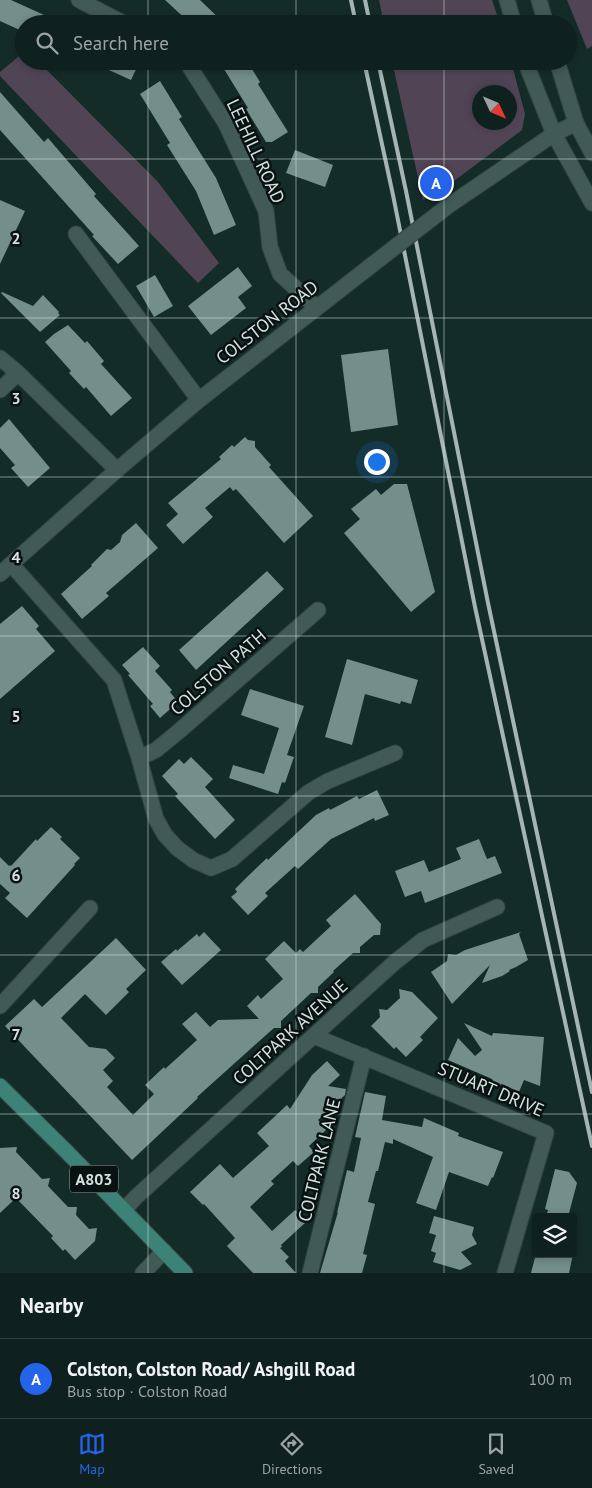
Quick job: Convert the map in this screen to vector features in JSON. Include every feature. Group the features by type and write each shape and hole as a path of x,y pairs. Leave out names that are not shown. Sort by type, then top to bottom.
{"main road":[{"name":"A803","path":"0,1086 185,1273"}],"street":[{"path":"79,0 108,15"},
{"path":"507,0 511,15"},
{"path":"539,0 543,15"},
{"name":"LEEHILL ROAD","path":"192,70 226,124 266,211 270,247 280,274 316,307"},
{"path":"529,70 554,134 592,203"},
{"path":"560,70 576,123 592,153"},
{"name":"COLSTON ROAD","path":"6,569 199,400 316,307 448,206 554,134 576,123"},
{"path":"76,234 199,400"},
{"path":"0,358 18,373 117,470"},
{"path":"0,390 18,373"},
{"path":"6,569 114,680 156,819 165,835 177,848 193,860 210,868 232,859 309,792 328,781 395,753"},
{"name":"COLSTON PATH","path":"139,758 156,750 178,732 318,610"},
{"name":"COLTPARK AVENUE","path":"124,1210 395,962 423,940 497,907"},
{"path":"0,1006 90,908"},
{"name":"STUART DRIVE","path":"314,1036 546,1133 505,1273"},
{"name":"COLTPARK LANE","path":"310,1273 364,1056"},
{"path":"143,1273 164,1251"}],"shaded area":[{"path":"379,0 492,0 497,15 382,15"},
{"path":"567,0 592,0 592,46 587,49 577,24 577,15 573,15"},
{"path":"15,60 15,70 47,70 158,182 219,263 198,283 0,76 0,72"},
{"path":"394,70 513,70 525,114 522,130 454,181 423,200"}],"building":[{"path":"0,0 11,0 44,15 15,15 15,28 0,21"},
{"path":"165,0 200,0 216,15 181,15"},
{"path":"109,70 136,70 131,80"},
{"path":"225,70 253,70 260,82 258,84 288,132 272,142 266,142 246,109 248,108"},
{"path":"160,81 182,117 179,119 216,178 236,225 214,235 196,191 167,145 170,143 140,94"},
{"path":"0,92 44,142 48,138 96,194 94,196 139,246 118,264 0,130"},
{"path":"295,150 333,165 325,187 286,173"},
{"path":"0,200 25,211 0,264"},
{"path":"238,267 252,286 238,297 246,308 211,335 188,306"},
{"path":"155,275 173,306 154,317 136,286"},
{"path":"2,292 33,306 43,295 60,315 40,332"},
{"path":"68,325 85,343 87,341 104,361 101,364 132,398 111,416 86,387 84,389 69,373 71,371 45,342"},
{"path":"388,349 398,425 351,432 341,355"},
{"path":"9,419 50,468 28,487 11,468 15,465 0,448 0,428"},
{"path":"245,437 248,440 255,441 255,447 271,465 269,467 313,516 284,543 236,489 233,491 230,487 205,508 213,517 183,544 166,525 178,514 168,503 221,459 219,457 232,445 234,447"},
{"path":"394,484 407,484 435,592 411,612 344,533 360,519 351,509 376,489 381,495"},
{"path":"136,523 158,548 106,593 109,596 82,619 61,594 92,566 107,549 111,550 120,542 122,535"},
{"path":"267,571 284,589 196,670 179,650"},
{"path":"22,606 39,626 36,629 55,651 0,699 0,624"},
{"path":"143,647 160,666 155,671 172,690 170,692 178,702 160,718 150,706 153,704 128,675 130,674 122,665"},
{"path":"347,659 418,680 411,704 401,701 400,704 365,694 352,745 325,737"},
{"path":"250,689 304,706 287,755 294,757 285,783 282,782 278,794 229,778 233,765 264,774 279,728 241,715"},
{"path":"191,757 213,779 205,787 235,820 215,839 175,796 178,794 162,776 179,759 184,764"},
{"path":"377,790 389,815 375,821 374,818 331,839 298,869 295,866 265,893 268,896 248,915 231,897 237,892 235,889 247,877 316,815 357,796 359,799"},
{"path":"51,827 62,837 60,839 80,858 27,918 5,898 10,893 0,884 0,857 11,866 36,839 37,841"},
{"path":"479,839 487,859 495,856 502,873 425,903 421,891 405,897 395,871 424,860 429,872 461,859 456,848"},
{"path":"355,894 381,924 380,935 374,935 360,947 360,953 353,953 333,971 318,987 318,993 311,993 281,1021 281,1028 274,1028 197,1097 132,1160 5,1026 34,999 42,1007 116,938 146,970 126,989 129,992 106,1015 85,994 61,1018 89,1047 106,1049 115,1058 103,1070 113,1081 107,1087 133,1115 154,1094 145,1085 197,1040 182,1024 196,1012 210,1027 218,1020 259,1019 247,1006 258,995 261,999 283,979 265,959 284,941 296,953 300,949 303,952 331,926 326,920"},
{"path":"204,932 221,950 182,985 161,962 197,934 199,937"},
{"path":"521,932 519,934 528,960 502,976 482,983 490,965 452,1004 431,972 447,961 448,954 456,955 465,950"},
{"path":"399,989 412,992 438,1018 420,1037 423,1040 406,1057 396,1047 394,1049 371,1026 380,1017 379,1009 387,1010 400,998"},
{"path":"464,1023 492,1036 493,1033 544,1037 540,1086 524,1080 519,1092 502,1084 495,1086 492,1079 448,1060 458,1038 475,1056 482,1050"},
{"path":"327,1061 340,1075 328,1086 346,1089 345,1095 318,1120 327,1129 309,1146 314,1152 298,1166 293,1161 271,1181 274,1184 250,1207 272,1231 295,1210 306,1222 280,1248 289,1257 285,1261 296,1273 253,1273 227,1246 235,1238 204,1204 190,1192 220,1164 233,1178 269,1146 257,1133 287,1105 290,1109 312,1075"},
{"path":"365,1092 386,1096 382,1120 422,1127 424,1118 459,1133 458,1136 503,1152 488,1186 449,1172 436,1210 416,1203 433,1157 393,1139 393,1144 385,1142 368,1202 375,1204 363,1254 367,1255 362,1273 320,1273 338,1212 347,1170 354,1172 361,1138 355,1137"},
{"path":"17,1147 16,1152 42,1179 50,1178 48,1186 68,1207 77,1207 76,1215 89,1229 97,1228 95,1241 75,1260 65,1249 63,1251 51,1238 53,1236 16,1198 0,1213 0,1148"},
{"path":"555,1169 569,1172 577,1183 569,1213 547,1213 548,1210 545,1209"},
{"path":"434,1216 474,1227 472,1235 477,1244 461,1252 472,1264 460,1270 433,1262 436,1253 431,1251 436,1235 429,1233"},
{"path":"535,1258 572,1258 569,1273 531,1273"}],"railway":[{"path":"351,0 354,15"},
{"path":"365,0 368,15"},
{"path":"366,70 393,195 475,607 592,1146"},
{"path":"380,70 488,603 592,1092"}],"place":[{"name":"Colston, Colston Road/ Ashgill Road","path":"436,183"}]}
